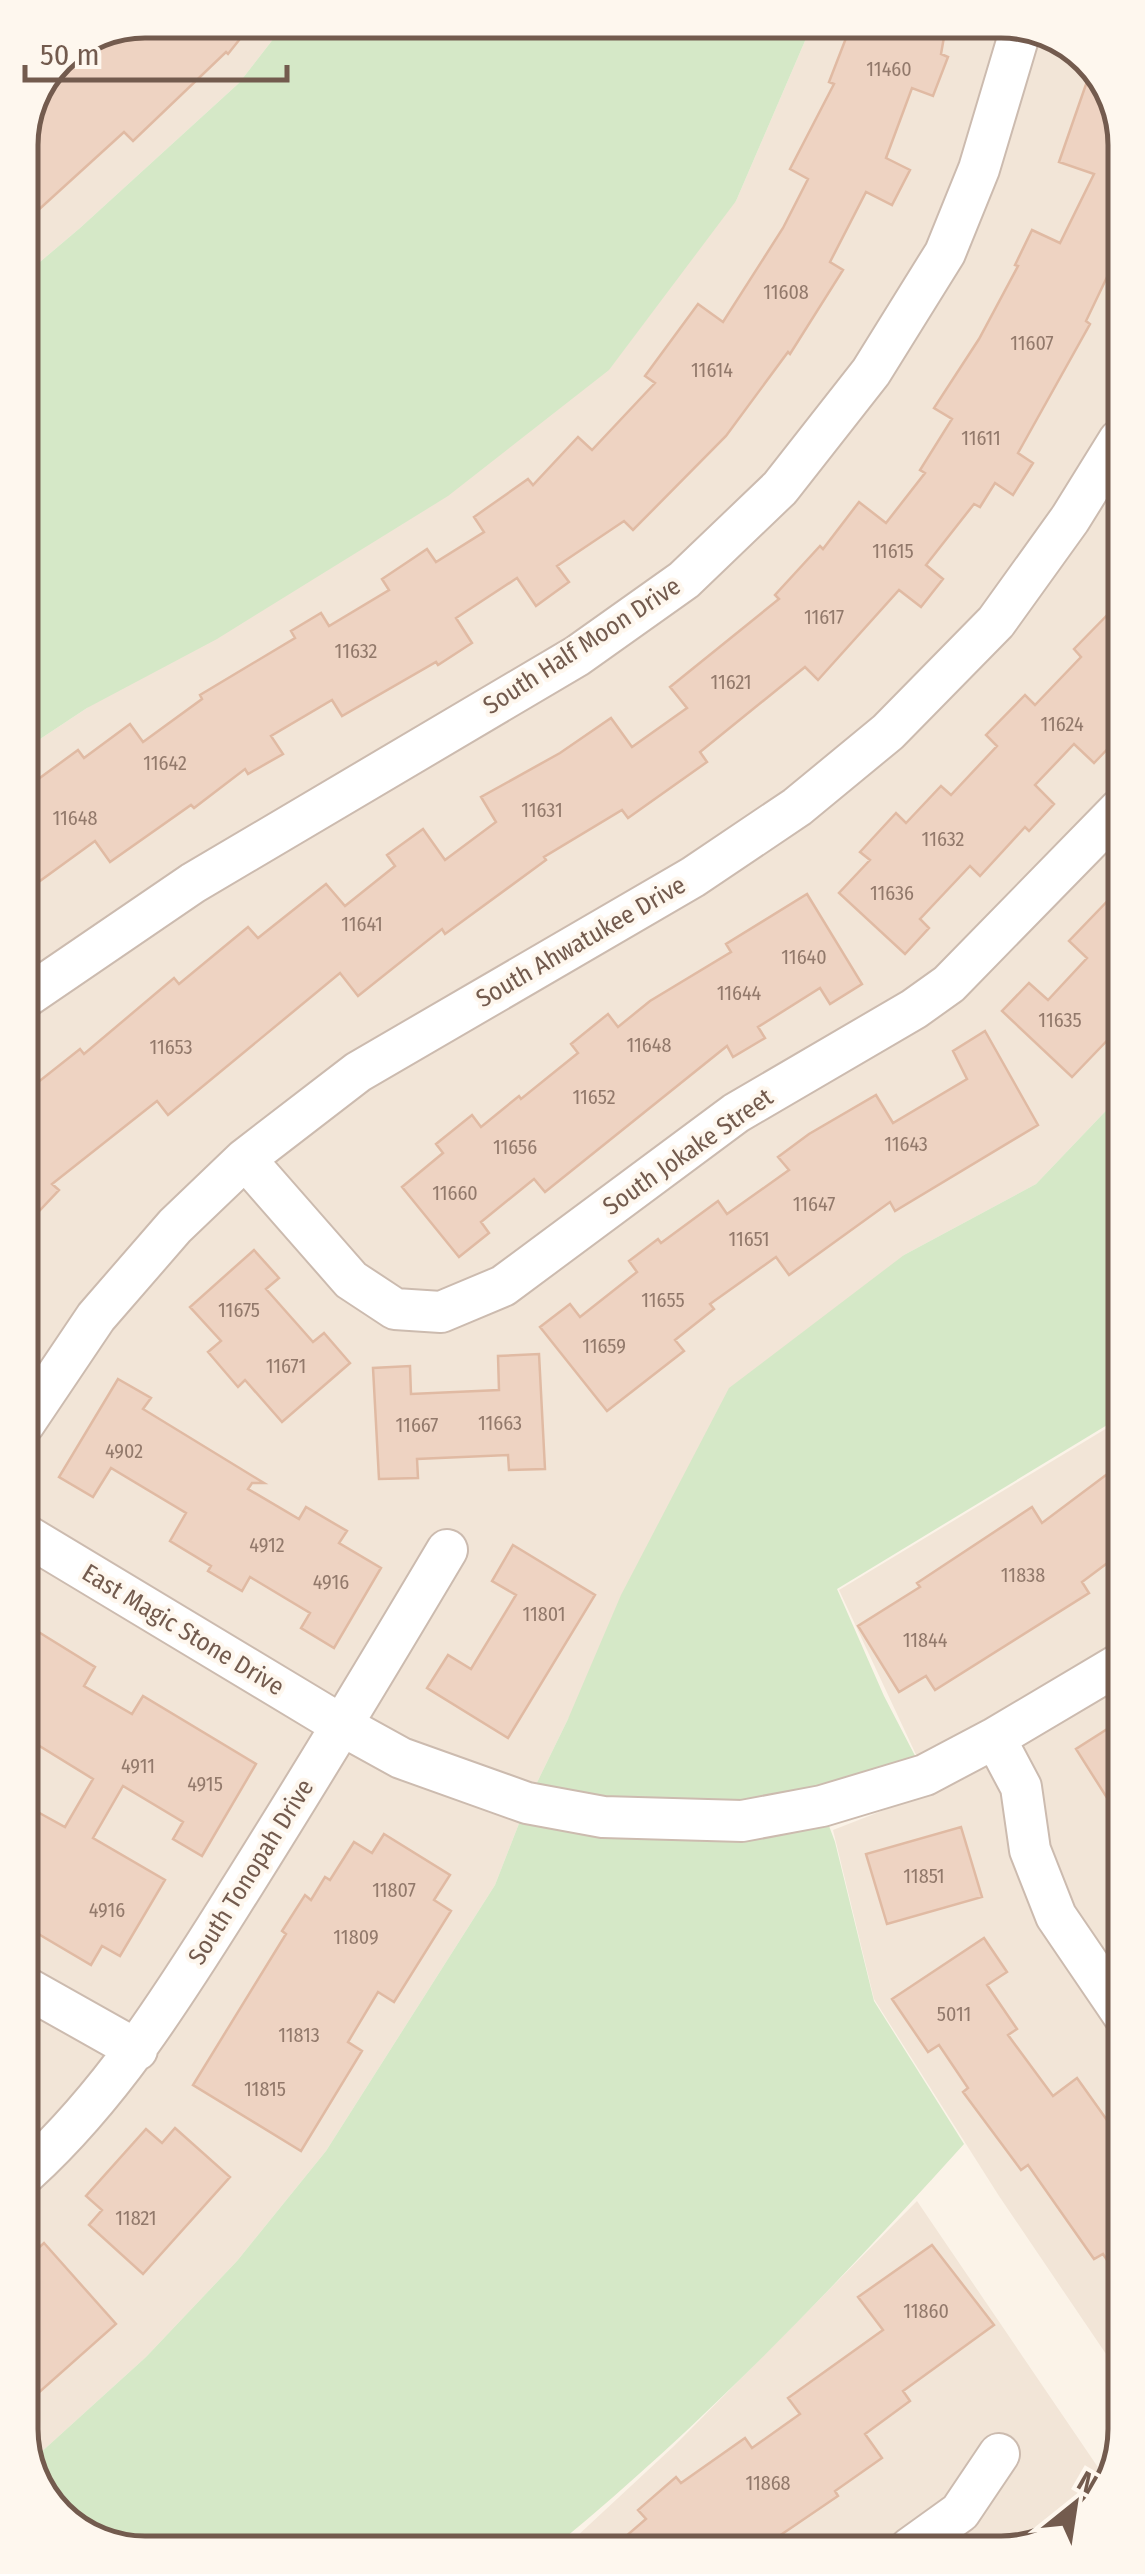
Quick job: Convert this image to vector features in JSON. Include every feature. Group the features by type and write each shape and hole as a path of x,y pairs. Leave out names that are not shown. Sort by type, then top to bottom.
{"street":[{"name":"South Half Moon Drive","path":"38,988 193,884 577,656 684,580 780,488 872,372 945,253 979,169 1018,40"},
{"name":"South Ahwatukee Drive","path":"38,1403 96,1318 175,1226 245,1159 358,1072 693,877 812,794 888,732 996,622 1070,519 1108,458"},
{"name":"South Jokake Street","path":"245,1159 350,1280 395,1309 441,1312 503,1286 736,1113 950,984 1108,821"},
{"name":"East Magic Stone Drive","path":"38,1542 342,1726 402,1758 527,1804 603,1817 742,1821 822,1806 925,1775 1108,1671"},
{"name":"South Tonopah Drive","path":"38,2162 59,2143 137,2050 448,1550"},
{"path":"995,1738 1021,1786 1030,1850 1056,1916 1108,1992"},
{"path":"38,1994 137,2050"},
{"path":"927,2536 960,2512 999,2454"}],"shaded area":[{"path":"274,38 239,83 38,264 41,117 60,79 74,64 91,52 124,40"},
{"path":"806,38 1021,40 1066,60 1085,79 1102,110 1108,144 1108,1109 1036,1184 904,1255 568,1719 527,1803 495,1885 326,2151 237,2261 146,2357 41,2453 38,740 87,708 736,201"},
{"path":"1108,1427 1108,2357 999,2196 874,1999 833,1830 933,1791 839,1590"},
{"path":"917,2201 1099,2469 1085,2495 1066,2514 1021,2534 577,2536 674,2446"}],"green space":[{"path":"274,38 806,38 736,201 609,370 448,496 217,639 87,708 38,740 38,264 239,83"},
{"path":"1108,1109 1108,1424 837,1589 884,1696 925,1775 822,1807 835,1842 874,2001 964,2144 764,2355 659,2456 567,2536 138,2536 110,2531 79,2514 60,2495 41,2453 146,2357 237,2261 326,2151 495,1885 527,1803 621,1595 729,1388 904,1255 1036,1184"}],"building":[{"path":"241,38 133,141 124,132 38,210 41,117 49,97 67,73 91,52 124,40"},
{"path":"846,38 944,38 941,54 948,57 933,96 912,88 886,158 910,170 892,205 866,192 830,262 843,270 790,354 726,436 633,530 624,521 557,566 569,582 536,606 517,578 456,618 472,643 438,665 436,662 342,716 332,700 271,736 283,754 248,774 245,769 194,808 191,805 110,862 95,841 38,882 38,779 78,750 84,758 130,724 143,742 202,699 200,695 295,638 291,631 321,613 329,626 389,590 382,579 427,549 436,562 484,532 474,517 528,479 533,485 578,437 592,450 655,383 645,376 698,304 723,322 783,228 808,179 790,169 834,84 829,82"},
{"path":"1087,82 1102,110 1108,144 1108,275 1086,321 1090,324 1018,453 1033,463 1013,495 995,483 980,507 974,504 926,565 943,579 921,607 899,590 818,680 805,667 700,752 707,762 628,818 622,810 544,857 546,860 445,934 442,929 358,996 340,973 168,1115 157,1101 52,1184 59,1190 38,1212 38,1082 80,1049 84,1054 174,978 179,984 248,927 258,938 326,884 345,906 395,866 387,855 423,829 445,860 496,822 481,797 560,753 611,718 632,747 687,708 670,687 779,599 775,595 820,546 823,549 859,502 886,523 925,473 920,470 952,419 934,408 979,339 1018,266 1015,265 1032,230 1060,243 1094,174 1059,162"},
{"path":"1108,614 1108,748 1094,763 1074,744 1035,785 1054,804 1029,831 1025,827 980,876 970,866 920,919 929,928 905,954 839,893 870,860 860,852 896,813 906,823 941,786 951,795 997,746 986,735 1025,695 1035,705 1081,657 1074,649"},
{"path":"807,894 862,984 830,1004 820,988 758,1027 765,1038 733,1057 727,1046 545,1192 534,1179 481,1222 489,1233 459,1257 402,1187 443,1153 436,1144 472,1115 481,1127 519,1096 521,1099 578,1053 571,1044 608,1014 618,1027 650,1001 731,952 726,944"},
{"path":"1108,900 1108,1040 1072,1077 1002,1011 1029,983 1048,1000 1087,958 1069,941"},
{"path":"985,1031 1038,1125 895,1211 890,1202 789,1275 776,1257 710,1304 714,1309 675,1340 684,1351 607,1411 540,1327 570,1304 580,1317 637,1272 629,1261 658,1239 661,1243 718,1201 727,1214 789,1170 778,1157 876,1095 893,1123 967,1079 953,1051"},
{"path":"254,1250 279,1278 266,1289 313,1342 324,1333 350,1363 282,1422 245,1380 238,1387 208,1352 221,1341 190,1307"},
{"path":"539,1354 545,1469 509,1470 508,1455 417,1459 418,1478 379,1479 373,1368 410,1366 411,1394 499,1390 498,1356"},
{"path":"118,1379 151,1398 143,1409 264,1483 252,1483 248,1489 299,1519 306,1507 347,1531 339,1543 381,1568 334,1648 301,1628 310,1613 250,1577 242,1591 170,1541 186,1513 111,1468 93,1497 59,1477"},
{"path":"1108,1474 1108,1562 1082,1582 1089,1593 935,1690 926,1676 899,1692 858,1626 1032,1507 1042,1523"},
{"path":"513,1545 595,1595 508,1738 427,1688 448,1655 471,1669 516,1595 492,1581"},
{"path":"38,1632 95,1667 84,1686 132,1714 143,1696 256,1764 202,1856 173,1839 183,1822 123,1786 93,1838 165,1880 120,1956 102,1946 91,1965 38,1934 38,1812 65,1827 93,1779 38,1745"},
{"path":"1108,1729 1108,1799 1076,1749"},
{"path":"961,1827 982,1897 887,1924 866,1854"},
{"path":"384,1834 450,1875 434,1900 451,1911 394,2002 378,1992 348,2042 362,2051 301,2151 193,2085 286,1934 282,1931 305,1895 311,1900 325,1877 330,1880 354,1842 372,1853"},
{"path":"984,1938 1007,1972 987,1985 1017,2029 1008,2035 1053,2096 1077,2078 1108,2122 1108,2262 1103,2254 1094,2259 1028,2165 1021,2170 963,2092 968,2088 939,2045 928,2052 892,1999"},
{"path":"175,2128 230,2177 143,2274 89,2225 102,2210 86,2196 146,2129 162,2143"},
{"path":"44,2243 116,2324 38,2393 38,2248"},
{"path":"932,2245 994,2325 903,2391 910,2401 865,2434 882,2458 835,2491 838,2496 779,2536 626,2536 646,2519 638,2510 676,2477 681,2483 745,2438 752,2448 800,2414 788,2398 883,2330 858,2297"}]}
